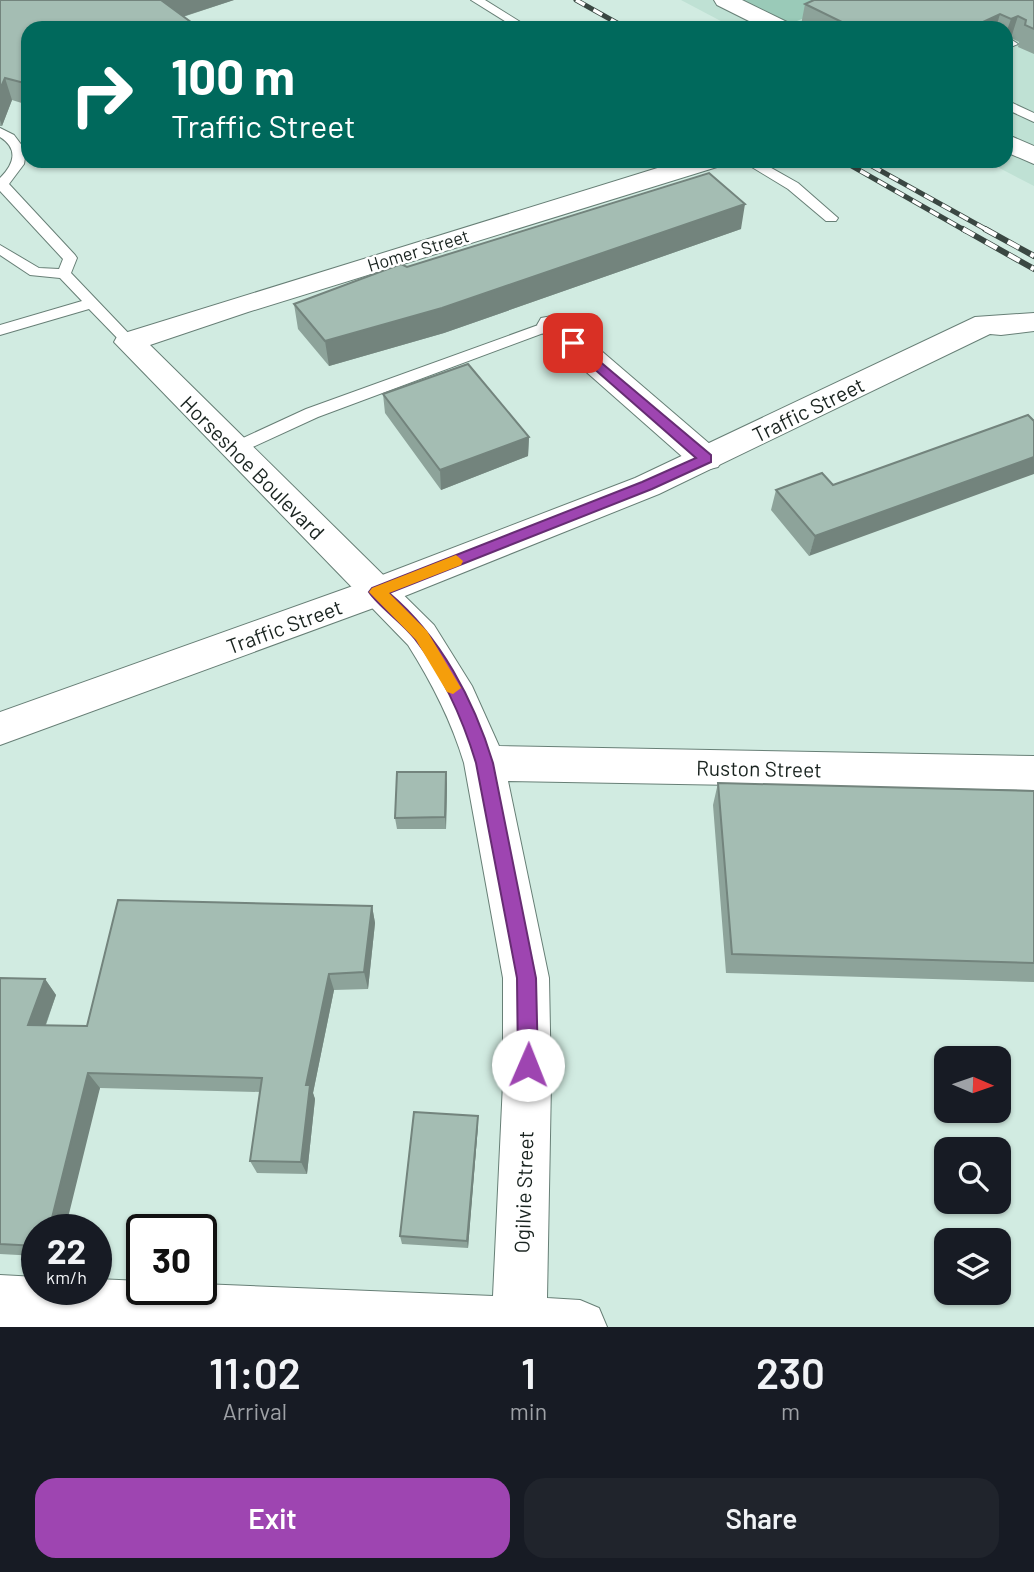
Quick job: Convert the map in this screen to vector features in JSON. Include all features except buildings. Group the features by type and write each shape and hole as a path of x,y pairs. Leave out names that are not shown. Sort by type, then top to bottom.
{"street":[{"path":"725,0 767,21"},
{"path":"1013,146 1034,156"},
{"name":"Homer Street","path":"129,341 685,168"},
{"name":"Traffic Street","path":"986,324 990,316 999,309 1034,296"},
{"name":"Traffic Street","path":"0,729 377,592 647,486 986,324 1014,325 1034,322"},
{"path":"552,325 706,459"},
{"name":"Horseshoe Boulevard","path":"129,341 377,592"},
{"name":"Ogilvie Street","path":"377,592 399,610 421,635 442,666 475,732 484,763 526,978 527,1083 519,1326"},
{"name":"Ruston Street","path":"484,763 1034,773"},
{"path":"0,1302 172,1318 580,1327"}],"lane":[{"path":"477,0 512,21"},
{"path":"1013,108 1034,118"},
{"path":"0,132 13,140 20,151 16,170 1,184 70,258 64,274"},
{"path":"761,168 793,186 831,218"},
{"path":"0,249 35,272 64,274 129,341"},
{"path":"0,330 92,303"},
{"path":"236,448 312,413 552,325"}],"shaded area":[{"path":"681,0 1034,0 1034,186 999,168 1013,168 1013,21 721,21"},
{"path":"737,0 849,0 797,21 779,21"}],"railway":[{"path":"576,0 614,21"},
{"path":"855,168 966,231"},
{"path":"876,168 989,231"},
{"path":"963,229 1034,269"},
{"path":"985,229 1034,256"}],"slow traffic":[{"path":"453,688 421,635 399,610 377,592 456,561"}],"route":[{"path":"528,1065 526,978 484,763 475,732 442,666 421,635 399,610 377,592 647,486 706,459 573,343"}]}
